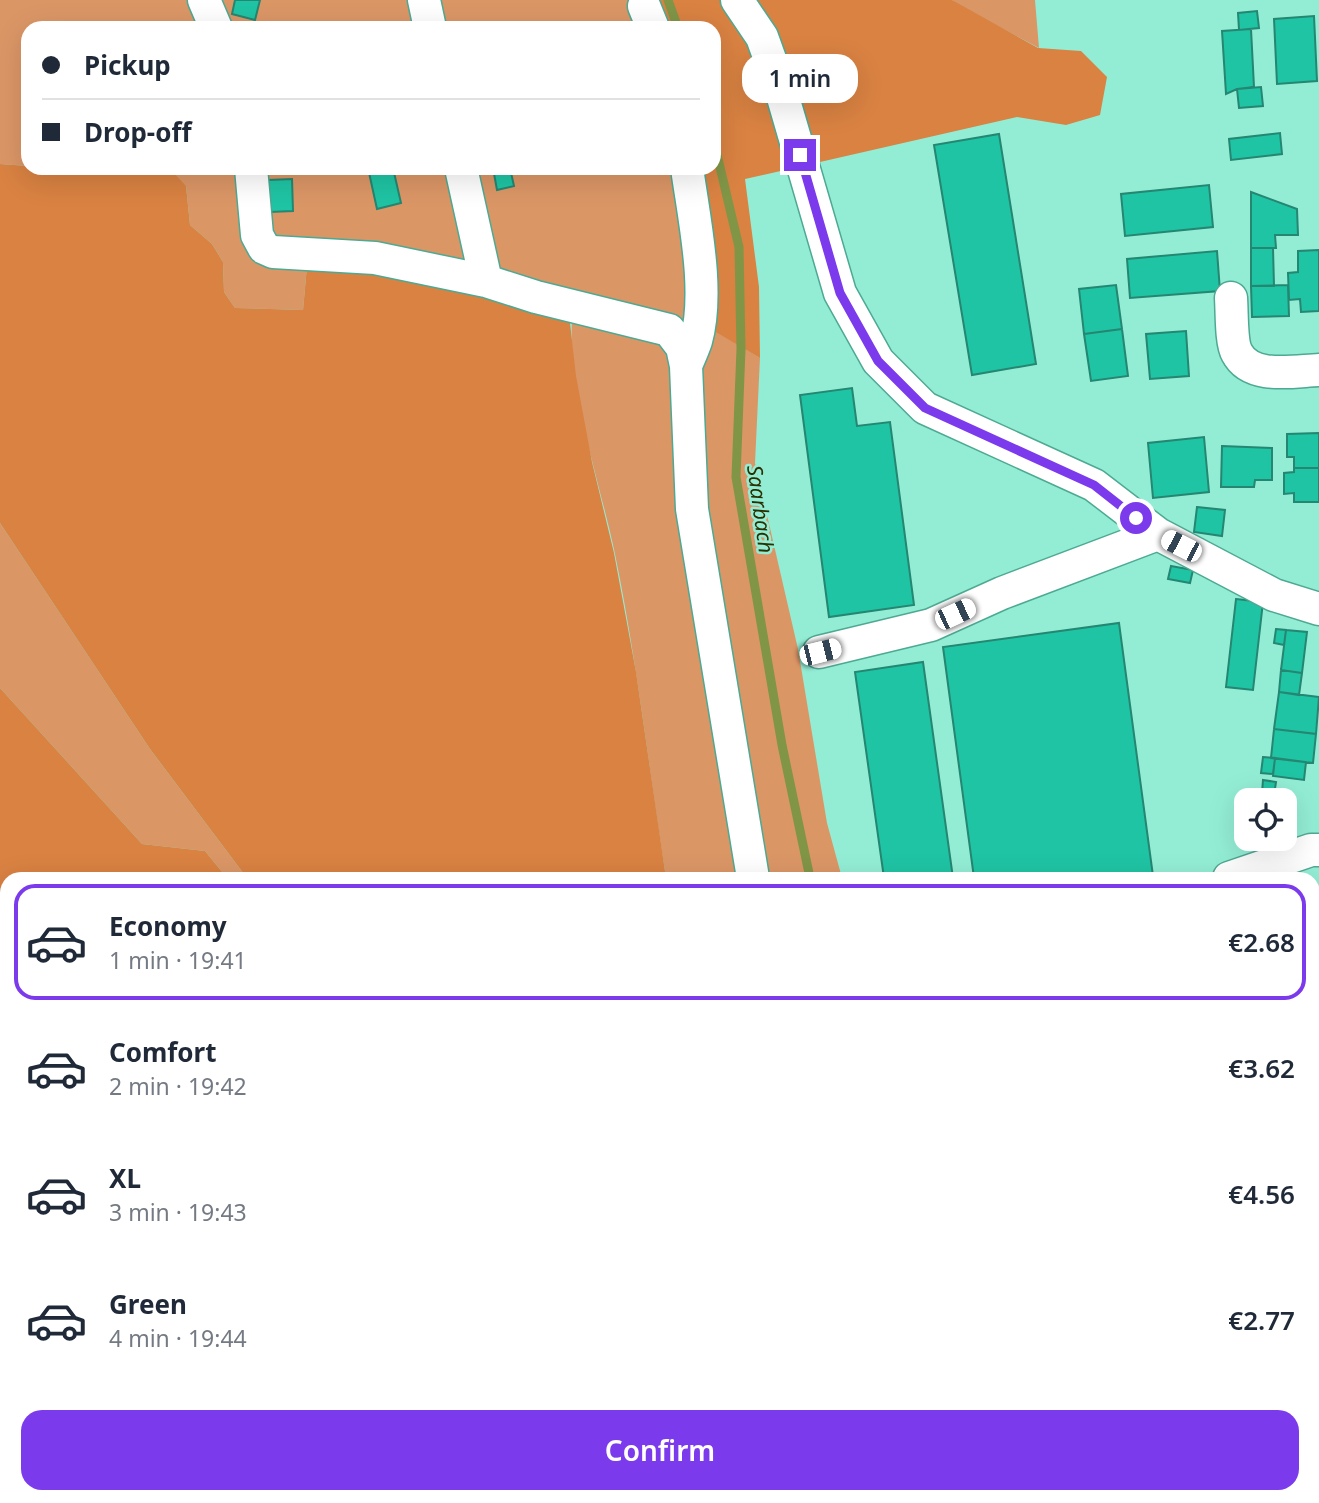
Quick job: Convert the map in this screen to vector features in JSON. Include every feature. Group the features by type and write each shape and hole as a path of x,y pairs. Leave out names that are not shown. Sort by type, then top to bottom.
{"lane":[{"path":"204,0 213,21"},
{"path":"424,0 428,21"},
{"path":"737,0 762,37 780,87 840,293 878,361 925,408 1094,485 1158,534 1274,594 1319,609"},
{"path":"252,175 257,235 264,248 273,251 375,258 486,281 536,297 669,330 682,346 686,366 692,509 752,872"},
{"path":"463,175 486,281"},
{"path":"686,366 696,341 701,309 698,251 688,175"},
{"path":"1231,298 1236,352 1249,367 1265,372 1319,370"},
{"path":"820,652 931,625 1002,593 1158,534"},
{"path":"1247,872 1311,850 1319,850"}],"shaded area":[{"path":"0,0 196,0 204,21 21,21 21,166 0,164"},
{"path":"210,0 654,0 660,21 219,21"},
{"path":"654,0 952,0 1038,48 1081,51 1107,77 1100,115 1066,125 1017,117 745,179 759,287 760,358 709,328 696,175 721,175 721,21 660,21"},
{"path":"952,0 1035,0 1039,48 957,4"},
{"path":"0,164 21,166 21,175 176,175 186,186 190,225 212,244 223,262 224,292 235,308 303,310 307,266 373,272 495,300 570,323 576,376 592,462 614,553 636,672 665,872 242,872 150,749 0,523"},
{"path":"129,175 245,175 252,239 307,266 303,310 235,308 224,292 223,262 212,244 190,225 186,186"},
{"path":"257,175 696,175 709,327 760,358 755,463 798,649 827,823 840,872 665,872 623,594 577,393 572,329 574,299 269,241"},
{"path":"0,523 150,749 242,872 222,872 205,851 142,844 0,688"},
{"path":"0,688 142,844 205,851 222,872 0,872"}],"building":[{"path":"235,0 260,0 255,20 232,14"},
{"path":"1257,11 1259,28 1239,30 1238,13"},
{"path":"1314,16 1317,81 1277,84 1274,19"},
{"path":"1251,29 1254,87 1237,89 1226,94 1222,31"},
{"path":"1261,87 1263,106 1239,108 1237,89"},
{"path":"1280,133 1282,154 1231,160 1229,139"},
{"path":"999,134 1036,364 972,375 934,145"},
{"path":"370,175 395,175 401,203 377,209"},
{"path":"494,175 512,175 514,186 497,190"},
{"path":"292,179 293,211 270,212 268,180"},
{"path":"1209,185 1213,227 1125,236 1121,194"},
{"path":"1251,192 1297,209 1298,235 1275,235 1276,248 1251,248"},
{"path":"1251,248 1273,248 1274,286 1251,286"},
{"path":"1319,250 1319,311 1301,312 1300,299 1289,300 1288,273 1298,272 1298,251"},
{"path":"1217,251 1220,291 1130,298 1127,259"},
{"path":"1116,285 1122,329 1084,334 1079,289"},
{"path":"1288,285 1289,316 1252,317 1251,286"},
{"path":"1122,329 1128,376 1091,381 1084,334"},
{"path":"1186,331 1189,376 1150,379 1146,334"},
{"path":"852,388 857,426 890,422 914,605 829,617 800,395"},
{"path":"1319,433 1319,468 1294,468 1294,457 1287,457 1287,434"},
{"path":"1204,437 1209,492 1153,498 1148,443"},
{"path":"1222,446 1272,448 1272,480 1255,480 1254,487 1221,487"},
{"path":"1294,468 1319,468 1319,502 1294,502 1294,493 1284,494 1284,473 1294,472"},
{"path":"1197,507 1225,510 1222,536 1194,532"},
{"path":"1171,566 1193,570 1190,583 1168,579"},
{"path":"1236,599 1263,602 1253,690 1226,687"},
{"path":"1119,623 1152,872 973,872 943,647"},
{"path":"1276,629 1286,630 1284,645 1274,643"},
{"path":"1286,630 1307,632 1302,673 1281,670"},
{"path":"923,662 952,872 883,872 855,672"},
{"path":"1281,670 1302,673 1299,695 1279,692"},
{"path":"1279,692 1319,697 1316,734 1274,729"},
{"path":"1274,729 1316,734 1313,763 1271,758"},
{"path":"1263,757 1275,758 1273,774 1261,773"},
{"path":"1275,758 1306,762 1304,780 1273,776"},
{"path":"1263,780 1276,782 1275,788 1262,788"}],"waterway":[{"name":"Saarbach","path":"668,0 676,21"},
{"name":"Saarbach","path":"721,171 739,247 741,349 736,477 782,745 809,872"}],"route":[{"path":"800,155 840,293 878,361 925,408 1094,485 1136,518"}]}
